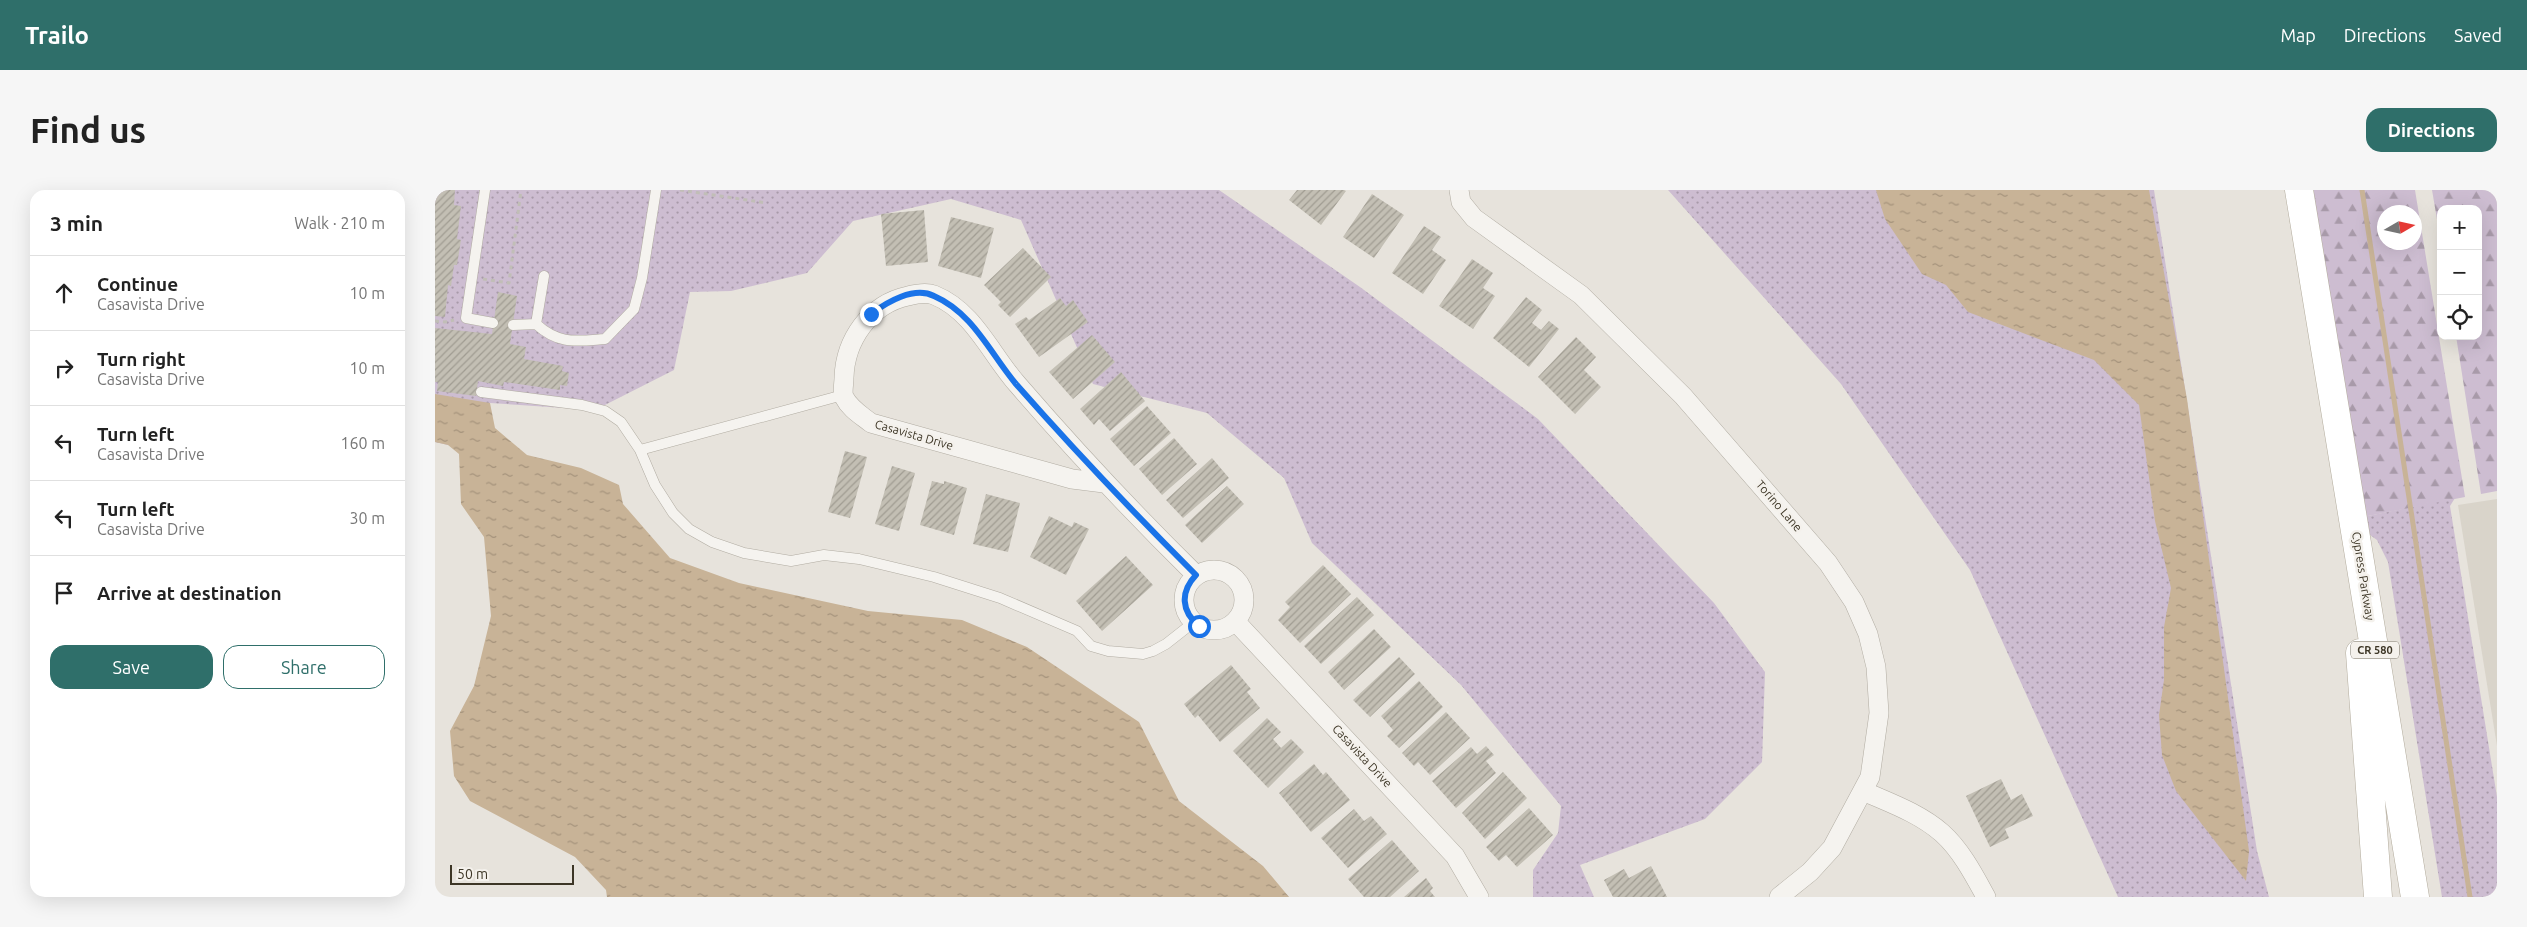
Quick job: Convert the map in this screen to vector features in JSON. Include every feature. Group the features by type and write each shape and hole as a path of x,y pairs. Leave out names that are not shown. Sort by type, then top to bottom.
{"main road":[{"name":"Cypress Parkway","path":"2299,190 2415,897"},
{"name":"Cypress Parkway","path":"2334,403 2359,646 2379,897"}],"street":[{"name":"Torino Lane","path":"1459,190 1461,202 1474,218 1581,295 1683,396 1833,570 1854,602 1868,634 1876,667 1879,714 1870,777 1832,848 1810,872 1779,897"},
{"path":"843,395 844,368 854,338 871,314 891,300 916,294 933,294 969,320 1014,382 1104,483 1196,575"},
{"name":"Casavista Drive","path":"843,395 853,410 871,423 1071,479 1104,483"},
{"path":"1205,570 1225,571 1240,584 1245,603 1236,622 1218,630 1208,630 1194,622 1186,611 1184,602 1189,583 1196,575 1205,570"},
{"name":"Casavista Drive","path":"1236,622 1455,856 1479,897"},
{"path":"1863,791 1912,812 1943,833 1971,870 1986,897"}],"lane":[{"path":"485,190 466,318 493,323"},
{"path":"513,326 536,324 549,335 569,341 605,339 619,326 634,309 642,278 656,190"},
{"path":"536,324 544,276"},
{"path":"481,392 582,405 605,411 621,422 640,450 655,485 673,513 689,529 712,542 744,552 791,561 824,555 859,559 934,577 1000,598 1077,630 1091,646 1108,651 1143,654 1153,651 1166,644 1194,622"},
{"path":"640,450 843,395"}],"path":[{"path":"473,278 509,283 521,190"},
{"path":"680,190 767,203"},
{"path":"435,320 445,322 466,318"}],"shaded area":[{"path":"2497,499 2497,746 2458,505"}],"green space":[{"path":"435,190 1219,190 1360,287 1538,419 1714,603 1765,672 1762,762 1705,819 1580,865 1594,897 1533,897 1533,870 1558,833 1561,806 1461,685 1312,543 1284,478 1207,413 1093,384 1021,220 951,199 853,221 807,273 731,291 690,292 674,370 595,410 490,403 448,445 435,442"},
{"path":"1668,190 2154,190 2257,851 2269,897 2118,897 1970,570 1841,384"},
{"path":"2309,190 2415,190 2417,205 2377,205 2377,250 2422,250 2422,233 2437,325 2437,340 2439,340 2465,497 2363,517"},
{"path":"2432,190 2497,190 2497,491 2481,494 2457,340 2482,340 2482,205 2437,205 2437,219"},
{"path":"2455,498 2450,506 2497,797 2497,897 2442,897 2388,562 2377,540 2366,532 2363,517"}],"water":[{"path":"1876,190 2149,190 2187,399 2249,851 2246,881 2176,791 2162,755 2159,715 2164,680 2164,627 2171,588 2155,521 2139,405 2094,360 1968,312 1946,285 1922,274 1885,219"},
{"path":"435,394 490,403 495,428 527,455 581,468 619,485 623,504 670,558 739,583 868,611 962,620 1027,647 1139,722 1179,801 1263,866 1289,897 607,897 606,890 575,857 470,801 454,776 450,731 474,686 491,616 484,537 461,504 459,454 448,445 435,442"}],"building":[{"path":"435,190 455,190 454,205 461,206 457,239 461,240 457,265 454,265 451,286 448,285 445,317 435,316"},
{"path":"1297,190 1346,191 1321,225 1289,200"},
{"path":"1372,194 1404,215 1374,258 1343,237"},
{"path":"924,210 928,262 886,266 881,214"},
{"path":"951,217 994,228 981,278 938,266"},
{"path":"1424,226 1441,237 1432,250 1446,260 1423,294 1392,273"},
{"path":"1023,248 1051,277 1010,317 998,305 1001,302 984,285"},
{"path":"1472,259 1493,273 1483,288 1495,296 1473,329 1439,306"},
{"path":"498,292 517,296 510,344 526,347 524,359 563,366 562,371 569,373 567,386 560,385 560,390 504,382 503,386 478,381 476,396 437,391 438,382 435,382 435,328 492,334"},
{"path":"1526,297 1542,310 1532,323 1541,330 1549,321 1559,329 1529,367 1493,338"},
{"path":"1060,298 1066,306 1073,300 1088,322 1039,357 1015,324 1026,317 1029,320"},
{"path":"1092,335 1115,362 1073,399 1049,372"},
{"path":"1576,337 1596,357 1584,370 1601,387 1575,414 1538,377"},
{"path":"1121,372 1145,401 1110,431 1099,419 1094,425 1080,409"},
{"path":"1147,406 1171,433 1134,466 1110,439"},
{"path":"1174,438 1197,464 1162,495 1139,469"},
{"path":"845,451 867,457 850,518 828,512"},
{"path":"1212,458 1229,478 1183,518 1166,500"},
{"path":"892,466 915,473 899,531 875,524"},
{"path":"932,481 944,484 944,481 967,488 954,535 920,525"},
{"path":"1227,486 1244,504 1202,543 1185,525"},
{"path":"986,494 1020,503 1008,552 973,544"},
{"path":"1049,516 1072,527 1074,522 1089,529 1066,575 1030,557"},
{"path":"1126,556 1153,585 1102,631 1076,601"},
{"path":"1323,565 1351,594 1300,643 1278,620 1290,607 1285,602"},
{"path":"1357,597 1374,615 1321,664 1304,646"},
{"path":"1374,629 1391,647 1344,690 1328,672"},
{"path":"1399,657 1415,674 1370,717 1353,700"},
{"path":"1231,665 1251,689 1247,692 1260,708 1220,742 1198,715 1195,718 1184,704"},
{"path":"1419,681 1443,707 1399,748 1387,736 1393,730 1381,716"},
{"path":"1446,712 1470,738 1430,775 1418,762 1414,766 1402,753"},
{"path":"1267,718 1281,732 1273,739 1281,748 1291,739 1304,752 1268,788 1233,751"},
{"path":"1486,746 1494,755 1486,761 1496,773 1456,808 1432,781 1471,747 1477,754"},
{"path":"1314,764 1323,775 1326,772 1350,800 1311,832 1279,793"},
{"path":"1503,772 1527,798 1485,839 1462,813"},
{"path":"2001,779 2011,800 2022,794 2033,816 2005,829 2009,838 1990,847 1966,796"},
{"path":"1529,808 1553,835 1517,867 1506,855 1499,861 1486,847"},
{"path":"1354,809 1364,821 1371,816 1387,834 1348,868 1321,838"},
{"path":"1392,840 1419,871 1390,897 1364,897 1348,879"},
{"path":"1651,866 1667,897 1613,897 1604,880 1624,869 1629,878"},
{"path":"1426,878 1433,888 1430,891 1435,897 1404,897"}],"waterway":[{"path":"2362,190 2470,897"}],"route":[{"path":"871,314 891,300 916,294 933,294 969,320 1014,382 1104,483 1196,575 1189,583 1185,592 1184,602 1191,620 1199,626"}]}
